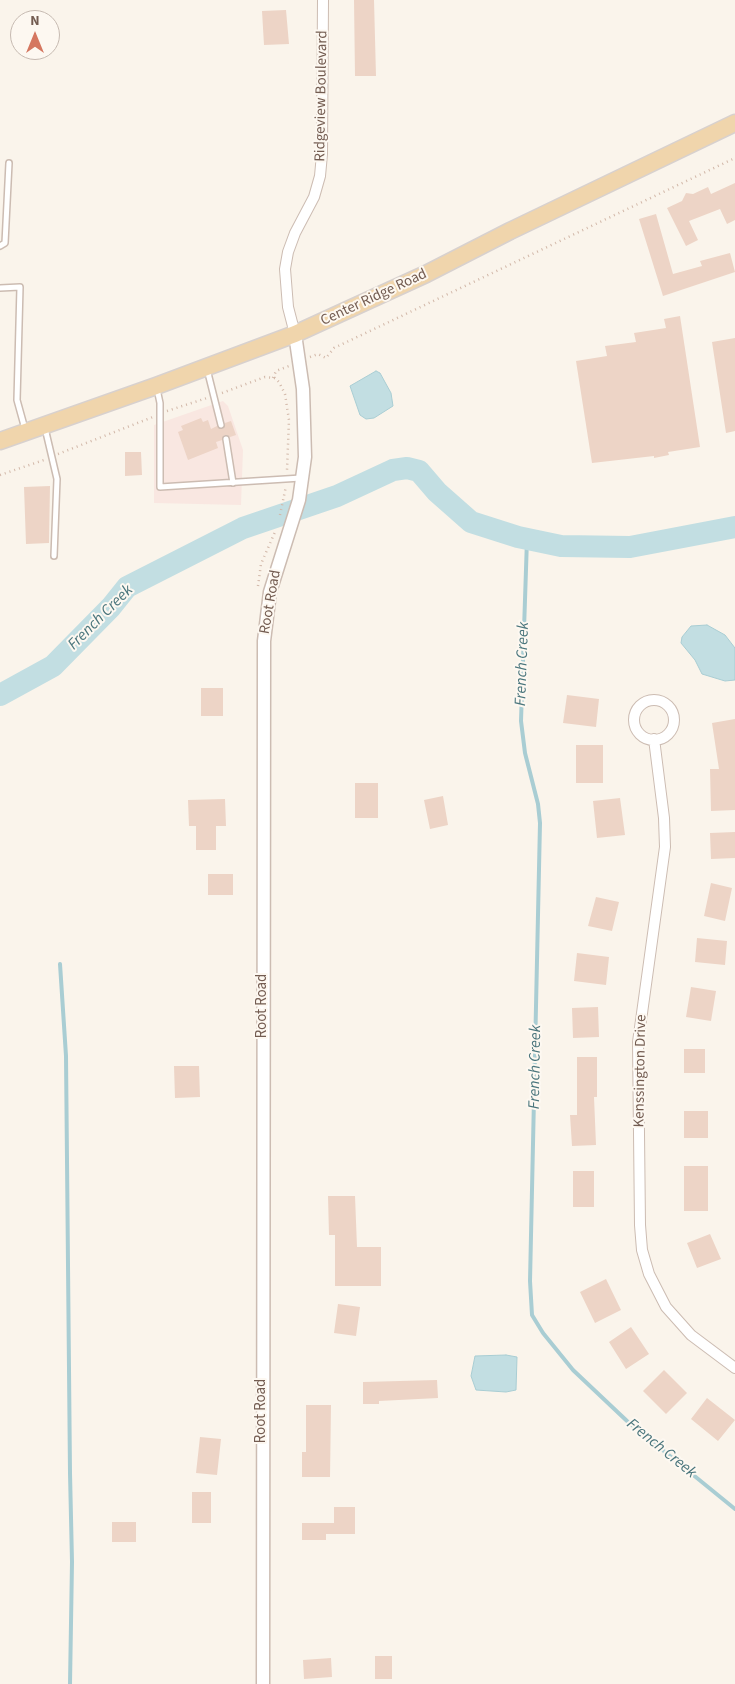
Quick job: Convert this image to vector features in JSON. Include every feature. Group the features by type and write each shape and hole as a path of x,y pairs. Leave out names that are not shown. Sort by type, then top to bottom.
{"main road":[{"name":"Center Ridge Road","path":"0,441 207,368 295,334 426,274 510,231 735,123"}],"street":[{"name":"Ridgeview Boulevard","path":"295,334 288,307 285,269 288,252 295,233 314,197 320,176 324,0"},
{"name":"Root Road","path":"263,1684 264,641 270,592 292,524 305,457 304,404 295,334"},
{"name":"Kenssington Drive","path":"654,739 664,818 665,847 639,1026 640,1238 648,1274 666,1307 691,1335 735,1368"}],"lane":[{"path":"0,246 5,243 9,163"},
{"path":"0,288 20,287 17,400 26,432"},
{"path":"207,368 221,425"},
{"path":"156,386 160,414 160,487 302,478"},
{"path":"44,424 57,479 54,556"},
{"path":"226,438 233,483"}],"path":[{"path":"318,354 326,358 334,348 735,158"},
{"path":"273,378 276,371"},
{"path":"0,474 52,457 160,414 260,378 273,378 282,387 289,420 287,479 283,504"},
{"path":"258,587 261,564 272,539"}],"shaded area":[{"path":"223,401 228,406 243,450 241,505 154,503 154,425"}],"water":[{"path":"376,371 380,373 391,393 393,406 374,418 366,419 360,415 350,386"},
{"path":"707,625 725,635 735,648 735,680 725,681 702,674 695,660 681,643 682,637 691,626"},
{"path":"506,1355 517,1357 516,1390 506,1392 476,1390 471,1376 475,1356"}],"building":[{"path":"354,0 374,0 376,76 355,76"},
{"path":"286,10 289,44 264,45 262,11"},
{"path":"735,183 735,220 727,224 720,209 689,221 698,240 686,246 667,208 682,201 686,193 693,194 708,187 711,194"},
{"path":"656,214 673,274 702,266 700,261 730,253 735,272 663,296 639,219"},
{"path":"680,316 700,447 668,452 669,455 654,458 654,456 592,463 576,361 607,356 605,346 636,342 634,333 666,328 664,319"},
{"path":"735,338 735,431 726,433 712,342"},
{"path":"201,418 203,422 208,420 211,429 217,426 223,429 225,423 231,421 236,435 230,437 224,435 222,440 216,442 218,448 188,460 178,432 183,430 181,426"},
{"path":"125,452 141,452 142,475 125,476"},
{"path":"50,486 49,543 26,544 24,487"},
{"path":"201,688 223,688 223,716 201,716"},
{"path":"567,695 599,699 596,727 563,723"},
{"path":"735,719 735,810 711,811 710,769 719,769 712,723"},
{"path":"576,745 603,745 603,783 576,783"},
{"path":"355,783 378,783 378,818 355,818"},
{"path":"443,796 448,825 430,829 424,800"},
{"path":"620,798 625,835 597,838 593,801"},
{"path":"225,799 226,826 216,826 216,850 196,850 196,826 189,826 188,800"},
{"path":"735,832 735,858 711,859 710,833"},
{"path":"208,874 233,874 233,895 208,895"},
{"path":"711,883 732,888 725,921 704,916"},
{"path":"596,897 619,902 612,931 588,926"},
{"path":"697,938 727,941 725,965 695,962"},
{"path":"577,953 609,957 606,985 574,981"},
{"path":"691,987 716,991 711,1021 686,1017"},
{"path":"598,1007 599,1037 573,1038 572,1008"},
{"path":"684,1049 705,1049 705,1073 684,1073"},
{"path":"577,1057 597,1057 597,1097 594,1097 596,1145 572,1146 570,1115 577,1115"},
{"path":"174,1066 199,1066 200,1097 175,1098"},
{"path":"684,1111 708,1111 708,1138 684,1138"},
{"path":"684,1166 708,1166 708,1211 684,1211"},
{"path":"573,1171 594,1171 594,1207 573,1207"},
{"path":"328,1196 355,1196 357,1247 381,1247 381,1286 335,1286 335,1235 329,1235"},
{"path":"710,1234 721,1259 697,1268 687,1243"},
{"path":"606,1279 621,1310 595,1323 580,1292"},
{"path":"338,1304 360,1307 356,1336 334,1333"},
{"path":"631,1327 649,1354 626,1369 609,1342"},
{"path":"664,1370 687,1393 666,1414 643,1391"},
{"path":"437,1380 438,1398 379,1401 379,1404 363,1404 363,1382"},
{"path":"707,1398 735,1420 718,1441 691,1419"},
{"path":"306,1405 331,1405 330,1477 302,1477 302,1452 306,1452"},
{"path":"200,1437 221,1439 217,1475 196,1473"},
{"path":"192,1492 211,1492 211,1523 192,1523"},
{"path":"334,1507 355,1507 355,1534 326,1534 326,1540 302,1540 302,1523 334,1523"},
{"path":"112,1522 136,1522 136,1542 112,1542"},
{"path":"375,1656 392,1656 392,1679 375,1679"},
{"path":"331,1658 332,1677 304,1679 303,1660"}],"waterway":[{"name":"French Creek","path":"0,695 53,666 111,607 127,587 243,528 337,496 393,470 407,468 419,471 437,492 471,522 518,537 561,546 630,547 735,527"},
{"name":"French Creek","path":"527,539 521,721 525,753 538,804 540,823 530,1281 532,1315 543,1333 573,1370 627,1421 735,1509"},
{"path":"60,964 66,1056 72,1562 70,1684"}]}
